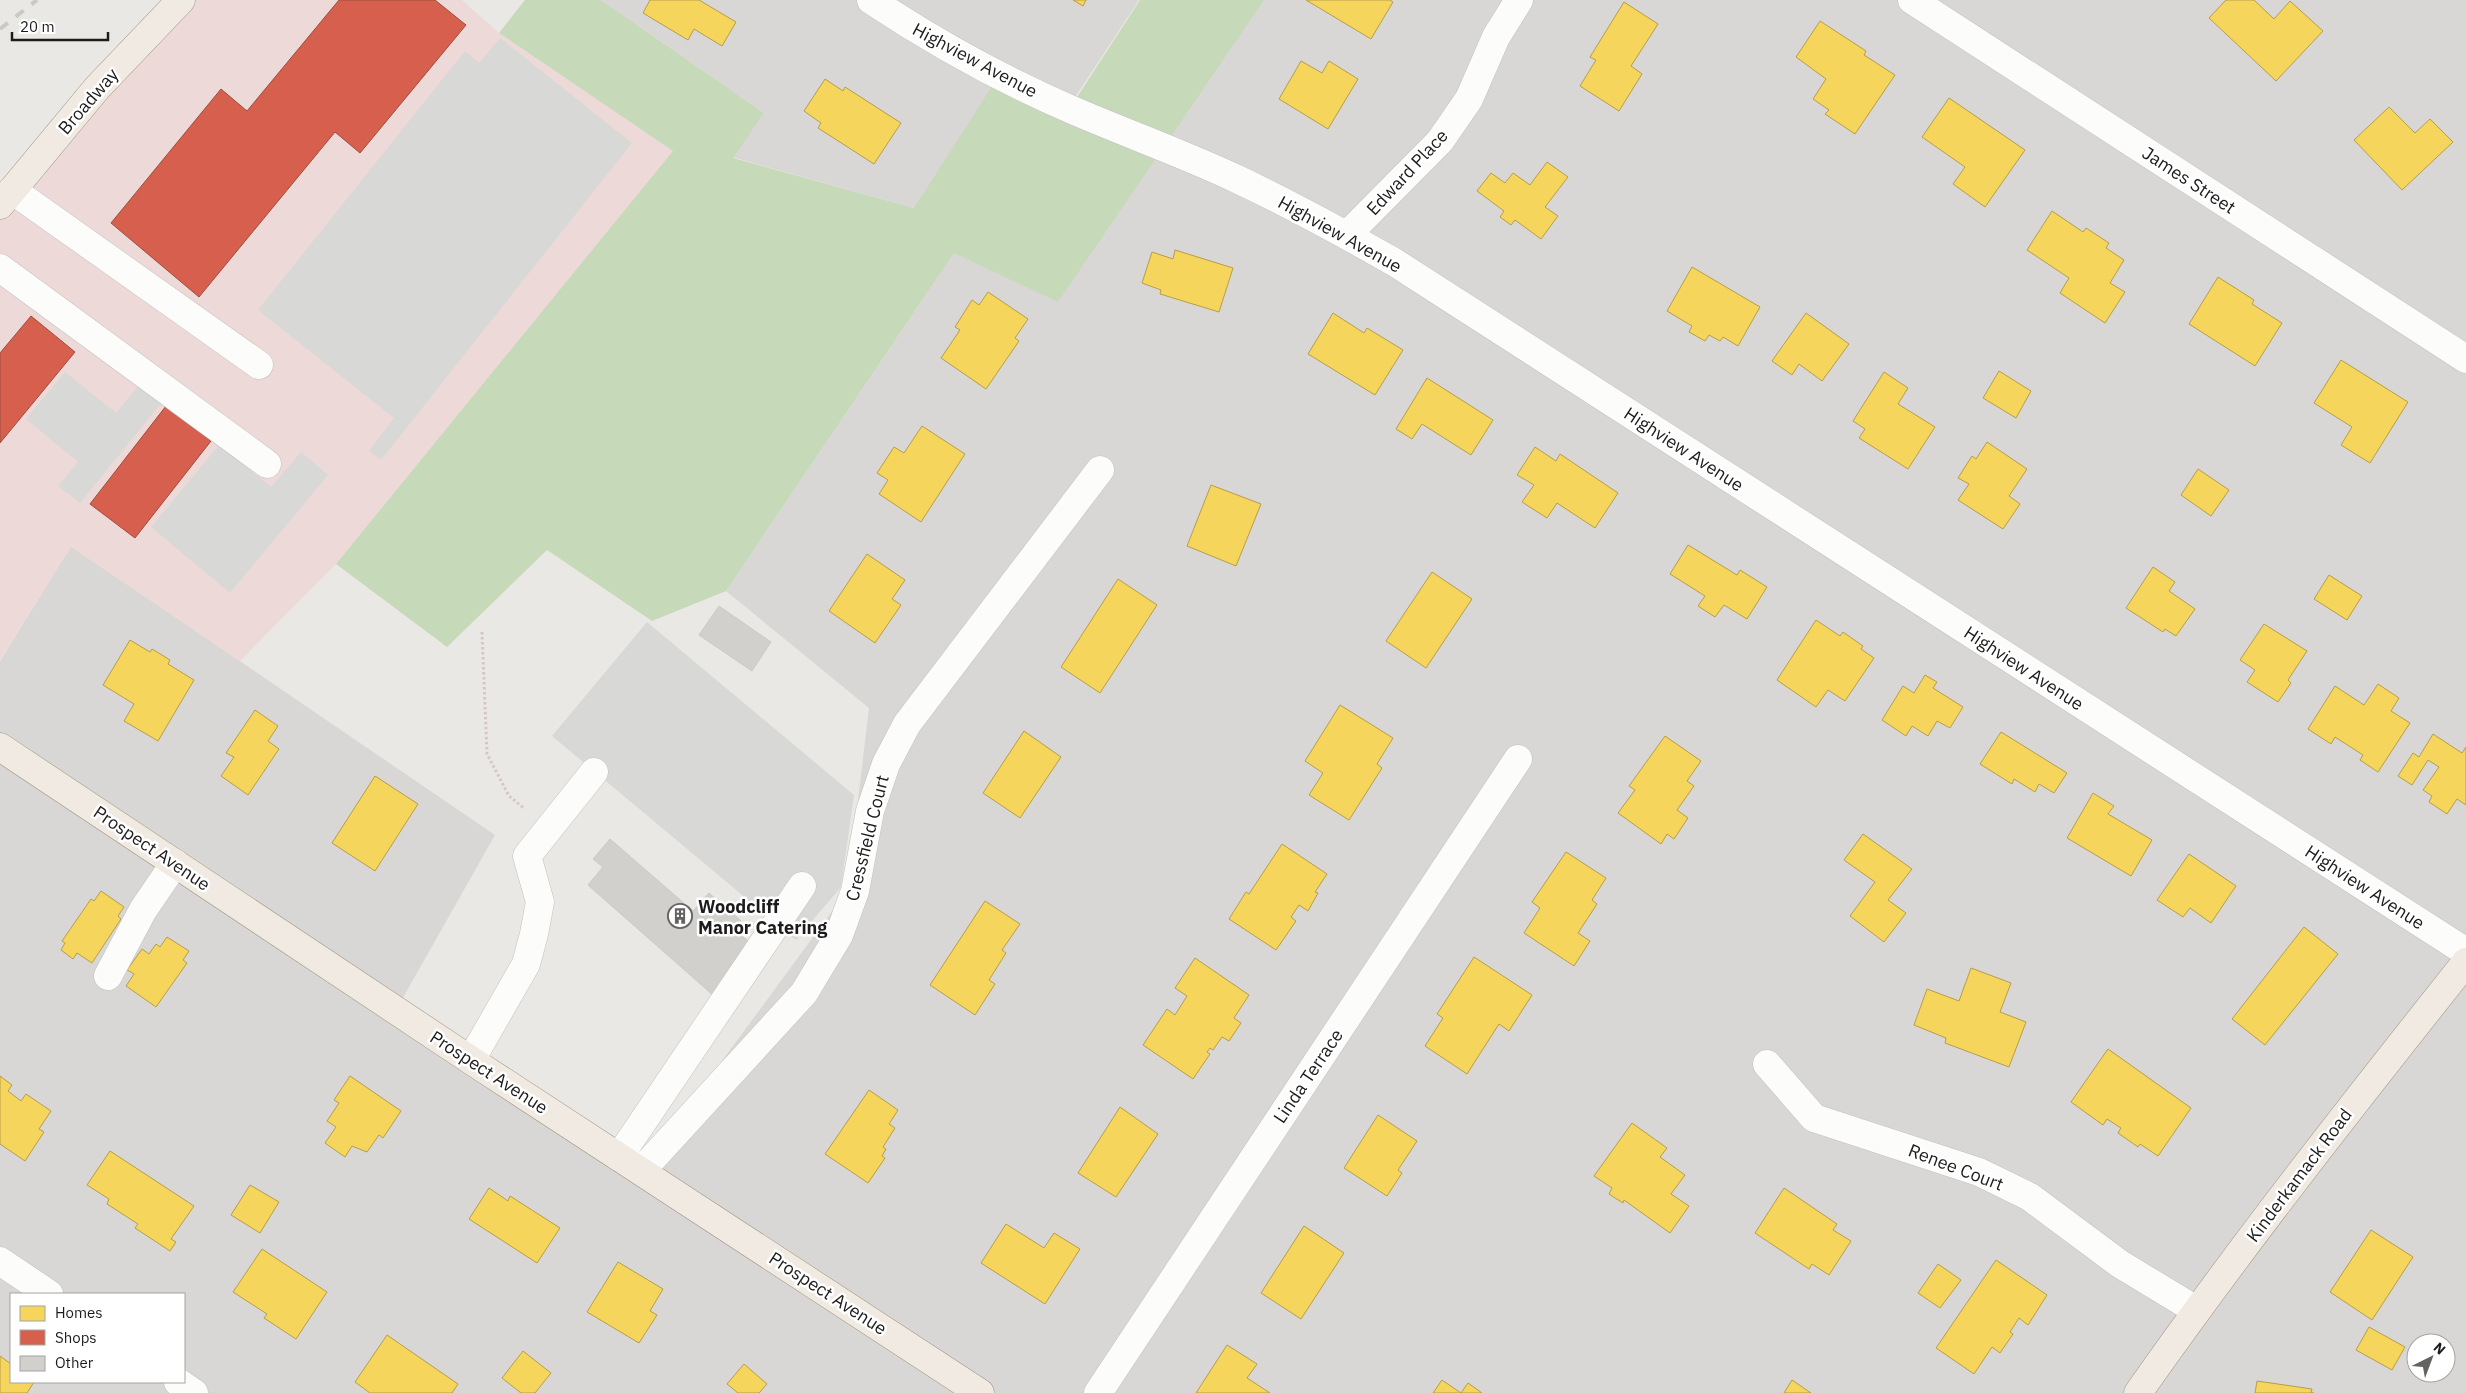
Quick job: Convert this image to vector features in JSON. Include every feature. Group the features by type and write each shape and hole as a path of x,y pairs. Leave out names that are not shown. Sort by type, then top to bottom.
{"main road":[{"name":"Broadway","path":"6,198 97,88 180,0"},
{"name":"Prospect Avenue","path":"0,747 471,1060 980,1393"},
{"name":"Kinderkamack Road","path":"2138,1393 2196,1310 2322,1144 2463,967"}],"street":[{"name":"Highview Avenue","path":"871,0 904,22 985,68 1068,108 1238,180 1347,235 1410,273 2463,967"},
{"name":"Edward Place","path":"1347,235 1440,141 1469,99 1496,37 1519,0"},
{"name":"James Street","path":"1912,0 2466,360"},
{"path":"6,198 259,365"},
{"path":"0,268 267,464"},
{"name":"Cressfield Court","path":"630,1164 804,993 839,935 855,890 870,811 886,764 907,724 1100,470"},
{"name":"Linda Terrace","path":"1098,1393 1518,759"},
{"path":"471,1060 526,964 540,902 527,856 594,772"},
{"path":"108,976 143,910 175,864"},
{"path":"630,1164 802,886"},
{"name":"Renee Court","path":"1767,1064 1814,1118 1978,1172 2030,1197 2120,1264 2196,1310"},
{"path":"0,1261 48,1293"},
{"path":"179,1383 194,1393"}],"path":[{"path":"482,632 487,754 509,796 548,829"}],"shaded area":[{"path":"181,0 462,0 499,33 674,151 336,564 240,661 71,547 0,660 0,205"},
{"path":"601,0 1139,0 1068,108 914,208 732,157 764,113"},
{"path":"1263,0 2466,0 2466,1393 0,1393 0,661 71,546 495,835 396,1010 641,1171 847,891 869,708 726,591 954,253"},
{"path":"500,38 632,143 381,460 369,451 394,418 258,310 465,51 479,63"},
{"path":"65,372 116,413 145,378 167,396 80,503 58,486 78,462 26,419"},
{"path":"219,445 271,487 301,452 328,475 230,593 151,527"},
{"path":"647,622 854,795 841,887 796,940 552,736"}],"green space":[{"path":"525,0 601,0 764,113 733,158 914,208 1005,66 1068,111 1140,0 1264,0 1058,302 954,253 726,591 652,621 547,550 447,647 336,564 673,151 499,33"}],"building: Homes":[{"path":"650,0 699,0 736,22 722,46 694,29 688,40 643,13"},
{"path":"1073,0 1086,0 1083,6"},
{"path":"1306,0 1390,0 1393,2 1371,39"},
{"path":"2226,0 2254,0 2274,19 2290,1 2323,31 2276,81 2209,18"},
{"path":"1624,2 1658,24 1631,66 1642,74 1619,111 1580,86 1596,60 1590,57"},
{"path":"1820,21 1866,51 1864,55 1895,75 1855,134 1825,114 1829,110 1813,99 1826,79 1796,57"},
{"path":"1301,61 1322,73 1329,61 1358,79 1328,129 1279,99"},
{"path":"825,79 843,91 845,87 901,123 874,164 818,128 821,123 804,111"},
{"path":"1949,98 2025,150 1985,207 1953,184 1965,167 1922,137"},
{"path":"2389,107 2415,133 2430,119 2453,142 2402,190 2354,140"},
{"path":"1547,162 1568,177 1545,207 1558,216 1541,239 1515,220 1511,225 1500,217 1504,211 1477,191 1491,173 1505,183 1513,173 1530,185"},
{"path":"2052,211 2083,232 2086,228 2109,243 2106,248 2124,260 2110,283 2125,292 2105,323 2060,293 2069,278 2027,250"},
{"path":"1175,250 1233,268 1219,312 1160,294 1161,290 1142,283 1152,252 1173,259"},
{"path":"1692,267 1760,307 1738,346 1723,337 1720,341 1709,335 1705,341 1689,332 1692,326 1667,311"},
{"path":"2218,277 2254,300 2252,304 2282,323 2255,366 2189,324"},
{"path":"988,292 1028,319 1015,338 1019,341 986,389 941,358 960,330 955,327 972,300 979,305"},
{"path":"1333,313 1364,333 1367,328 1403,350 1375,395 1308,354"},
{"path":"1806,313 1849,344 1822,381 1799,364 1792,375 1772,361"},
{"path":"2341,360 2408,402 2370,463 2341,445 2352,427 2314,403"},
{"path":"1999,371 2031,391 2016,418 1983,398"},
{"path":"1884,372 1908,388 1898,404 1935,427 1908,469 1859,438 1865,429 1853,421"},
{"path":"1427,378 1493,420 1471,455 1422,424 1412,439 1396,429"},
{"path":"922,426 965,454 921,522 879,494 888,480 877,473 894,447 904,453"},
{"path":"1987,442 2027,469 2009,496 2020,504 2003,529 1958,500 1969,484 1958,478 1972,456 1976,459"},
{"path":"1535,447 1556,461 1560,454 1618,493 1595,528 1557,503 1547,518 1522,502 1534,485 1517,475"},
{"path":"2198,469 2229,490 2211,516 2181,495"},
{"path":"1211,485 1261,504 1236,566 1187,546"},
{"path":"1688,545 1737,575 1740,570 1767,587 1747,619 1724,605 1715,617 1698,606 1705,596 1670,574"},
{"path":"867,554 905,580 892,599 901,605 875,643 829,611"},
{"path":"2153,567 2175,582 2169,591 2195,609 2176,636 2165,629 2163,632 2126,608"},
{"path":"1432,572 1472,599 1426,668 1386,641"},
{"path":"2329,575 2362,596 2347,620 2314,599"},
{"path":"1118,579 1157,605 1100,693 1061,667"},
{"path":"1816,620 1840,636 1843,632 1863,646 1861,649 1874,658 1845,701 1828,690 1816,707 1777,680"},
{"path":"2264,624 2307,651 2288,680 2291,683 2278,702 2247,682 2255,670 2240,660"},
{"path":"130,640 150,652 152,649 170,660 168,664 194,680 158,741 124,721 134,704 103,685"},
{"path":"1925,675 1937,682 1933,688 1963,707 1950,728 1937,721 1928,736 1912,726 1906,736 1882,720 1903,686 1914,693"},
{"path":"2378,684 2399,698 2391,711 2410,723 2378,772 2360,760 2363,755 2335,737 2331,744 2308,729 2335,686 2364,705"},
{"path":"1340,705 1393,738 1377,764 1382,768 1349,820 1309,795 1323,773 1305,761"},
{"path":"255,710 278,726 268,741 279,749 248,795 221,776 234,757 226,753"},
{"path":"1024,731 1061,757 1020,818 983,793"},
{"path":"2001,732 2067,773 2054,793 2039,784 2035,792 2014,779 2012,784 1980,764"},
{"path":"2433,734 2462,753 2466,747 2466,805 2457,799 2447,814 2429,802 2432,796 2423,790 2439,767 2428,760 2412,785 2398,776 2413,753 2419,757"},
{"path":"1665,736 1701,761 1687,781 1694,786 1677,810 1688,818 1674,839 1667,834 1661,844 1618,813 1635,790 1629,786"},
{"path":"375,776 418,804 375,871 332,843"},
{"path":"2093,793 2114,806 2108,814 2152,840 2131,876 2067,838"},
{"path":"1863,834 1912,869 1888,900 1906,913 1884,942 1850,916 1875,882 1844,860"},
{"path":"1282,844 1327,874 1315,892 1318,893 1308,911 1299,905 1291,917 1296,921 1276,950 1229,919 1246,892 1249,894"},
{"path":"1566,852 1606,878 1592,900 1597,904 1578,933 1590,941 1574,966 1524,933 1540,908 1532,902"},
{"path":"2189,854 2236,886 2211,923 2190,908 2183,917 2157,900"},
{"path":"101,891 124,907 118,916 121,919 92,963 77,953 73,959 61,950 65,943 62,941 91,899 94,901"},
{"path":"985,901 1020,924 1002,950 1006,953 989,980 995,984 975,1015 930,985"},
{"path":"2304,927 2338,954 2265,1045 2232,1019"},
{"path":"167,937 189,951 183,960 187,963 156,1007 126,986 134,974 127,970 142,949 149,954 156,944 160,947"},
{"path":"1474,957 1532,995 1509,1031 1499,1024 1467,1074 1425,1046 1443,1018 1437,1014"},
{"path":"1195,958 1249,995 1234,1018 1241,1023 1229,1041 1222,1037 1213,1050 1210,1048 1207,1052 1210,1054 1193,1079 1143,1045 1167,1009 1175,1015 1187,996 1175,988"},
{"path":"1971,968 2011,983 2000,1012 2026,1022 2009,1067 1945,1043 1946,1038 1914,1025 1927,989 1959,1001"},
{"path":"2108,1049 2191,1108 2158,1156 2140,1144 2138,1147 2118,1133 2121,1128 2107,1119 2103,1125 2071,1102"},
{"path":"0,1076 12,1085 8,1091 21,1101 26,1094 51,1111 39,1129 44,1132 25,1161 0,1144"},
{"path":"350,1076 401,1111 383,1138 379,1135 367,1152 352,1146 345,1157 325,1143 336,1127 327,1121 339,1103 334,1100"},
{"path":"869,1090 898,1110 889,1124 895,1128 883,1147 886,1149 882,1156 885,1158 868,1183 825,1154"},
{"path":"1120,1107 1158,1134 1116,1197 1078,1173"},
{"path":"1378,1115 1417,1141 1398,1170 1402,1173 1387,1196 1344,1168"},
{"path":"1632,1123 1667,1148 1660,1157 1685,1175 1671,1194 1689,1206 1670,1233 1624,1200 1623,1203 1609,1194 1612,1188 1594,1176"},
{"path":"110,1151 194,1206 171,1239 176,1242 170,1251 135,1228 138,1224 107,1204 109,1199 87,1185"},
{"path":"250,1185 279,1202 260,1233 231,1215"},
{"path":"489,1188 508,1201 510,1196 560,1228 537,1263 469,1219"},
{"path":"1784,1188 1837,1224 1833,1230 1851,1241 1829,1275 1812,1264 1809,1269 1755,1233"},
{"path":"1006,1224 1044,1248 1054,1233 1080,1249 1045,1304 981,1263"},
{"path":"1304,1226 1344,1253 1301,1319 1261,1293"},
{"path":"2371,1230 2413,1257 2372,1320 2330,1292"},
{"path":"262,1249 327,1292 296,1339 264,1318 267,1314 233,1292"},
{"path":"1996,1260 2047,1295 2028,1325 2019,1318 2010,1332 2013,1334 2000,1353 1992,1347 1974,1374 1936,1348"},
{"path":"618,1262 663,1289 650,1311 657,1315 639,1343 587,1312"},
{"path":"1938,1264 1961,1280 1940,1308 1918,1293"},
{"path":"2369,1327 2405,1347 2392,1370 2356,1350"},
{"path":"387,1335 458,1384 452,1393 370,1393 355,1382"},
{"path":"1227,1345 1257,1364 1247,1378 1270,1393 1196,1393"},
{"path":"523,1351 551,1373 535,1393 521,1393 502,1378"},
{"path":"0,1356 10,1363 10,1383 33,1383 27,1393 0,1393"},
{"path":"744,1364 767,1384 759,1393 738,1393 727,1384"},
{"path":"1442,1380 1461,1393 1433,1393"},
{"path":"1792,1380 1811,1393 1784,1393"},
{"path":"2257,1381 2312,1389 2311,1393 2255,1393"},
{"path":"1468,1383 1482,1393 1461,1393"}],"building: Shops":[{"path":"339,0 435,0 466,25 360,153 335,132 199,297 111,223 221,89 247,111"},
{"path":"31,316 75,352 0,443 0,353"},
{"path":"166,406 211,441 135,538 90,504"}],"building: Other":[{"path":"719,606 771,642 752,671 699,635"},
{"name":"Woodcliff Manor Catering","path":"610,839 693,911 709,893 741,921 734,929 756,948 714,996 588,885 603,867 593,859"}],"railway":[{"path":"0,29 37,0"}],"place":[{"name":"Woodcliff Manor Catering","path":"680,916"}]}
